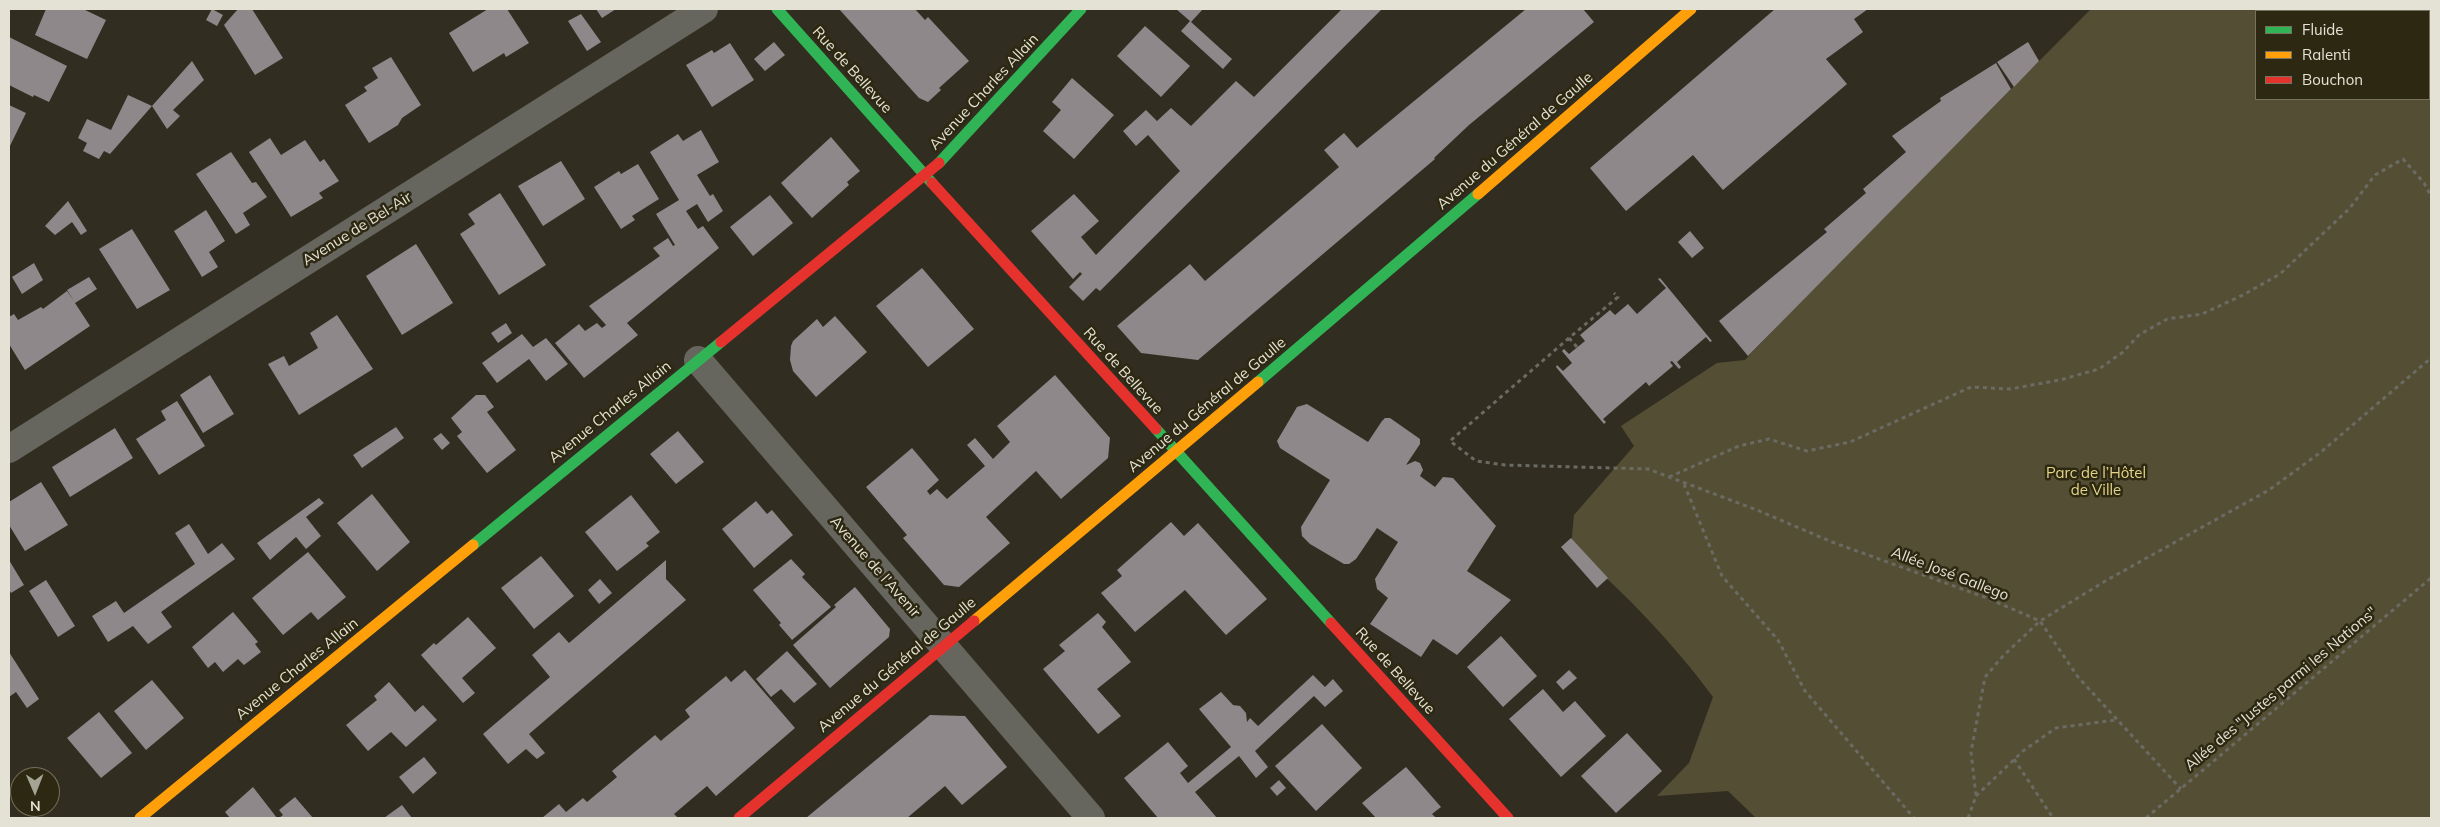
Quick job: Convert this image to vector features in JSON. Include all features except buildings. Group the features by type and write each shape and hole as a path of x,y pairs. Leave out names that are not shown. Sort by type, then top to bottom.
{"street":[{"name":"Avenue de Bel-Air","path":"9,449 704,9"},
{"name":"Rue de Bellevue","path":"777,9 924,174 1508,818"},
{"name":"Avenue Charles Allain","path":"140,818 944,159 1081,9"},
{"name":"Avenue du Général de Gaulle","path":"739,818 1176,452 1691,9"},
{"name":"Avenue de l'Avenir","path":"698,360 1091,818"}],"path":[{"path":"1668,477 1738,446 1769,439 1807,451 1850,442 1971,387 2010,389 2060,380 2099,369 2123,352 2138,335 2168,319 2202,314 2243,295 2280,274 2349,209 2375,175 2403,158 2424,183 2431,196"},
{"path":"1577,348 1569,338 1618,297 1614,293"},
{"name":"Allée José Gallego","path":"1569,338 1450,441 1476,461 1504,465 1648,469 1757,510 1832,542 1987,598 2040,621"},
{"path":"1976,796 1971,752 1985,677 2003,656 2040,621 2107,580 2269,490 2321,452 2431,358"},
{"path":"1684,483 1722,576 1778,640 1805,691 1914,818"},
{"name":"Allée des \"Justes parmi les Nations\"","path":"2146,818 2431,578"},
{"path":"2040,621 2078,677 2181,789"},
{"path":"1968,818 1976,796 2014,759 2056,728 2116,720"},
{"path":"2014,759 2053,818"}],"green space":[{"name":"Parc de l’Hôtel de Ville","path":"2091,9 2431,9 2431,818 1756,818 1728,791 1657,796 1689,763 1713,697 1665,637 1609,580 1571,547 1574,515 1634,446 1621,426 1717,363 1745,360 1830,271"}],"traffic: fast":[{"path":"777,9 932,183"},
{"path":"939,163 1081,9"},
{"path":"1258,382 1478,194"},
{"path":"473,545 721,342"},
{"path":"1156,429 1331,623"}],"traffic: slow":[{"path":"1478,194 1691,9"},
{"path":"974,621 1258,382"},
{"path":"140,818 473,545"}],"traffic: jam":[{"path":"721,342 939,163"},
{"path":"932,183 1156,429"},
{"path":"739,818 974,621"},
{"path":"1331,623 1508,818"}]}
